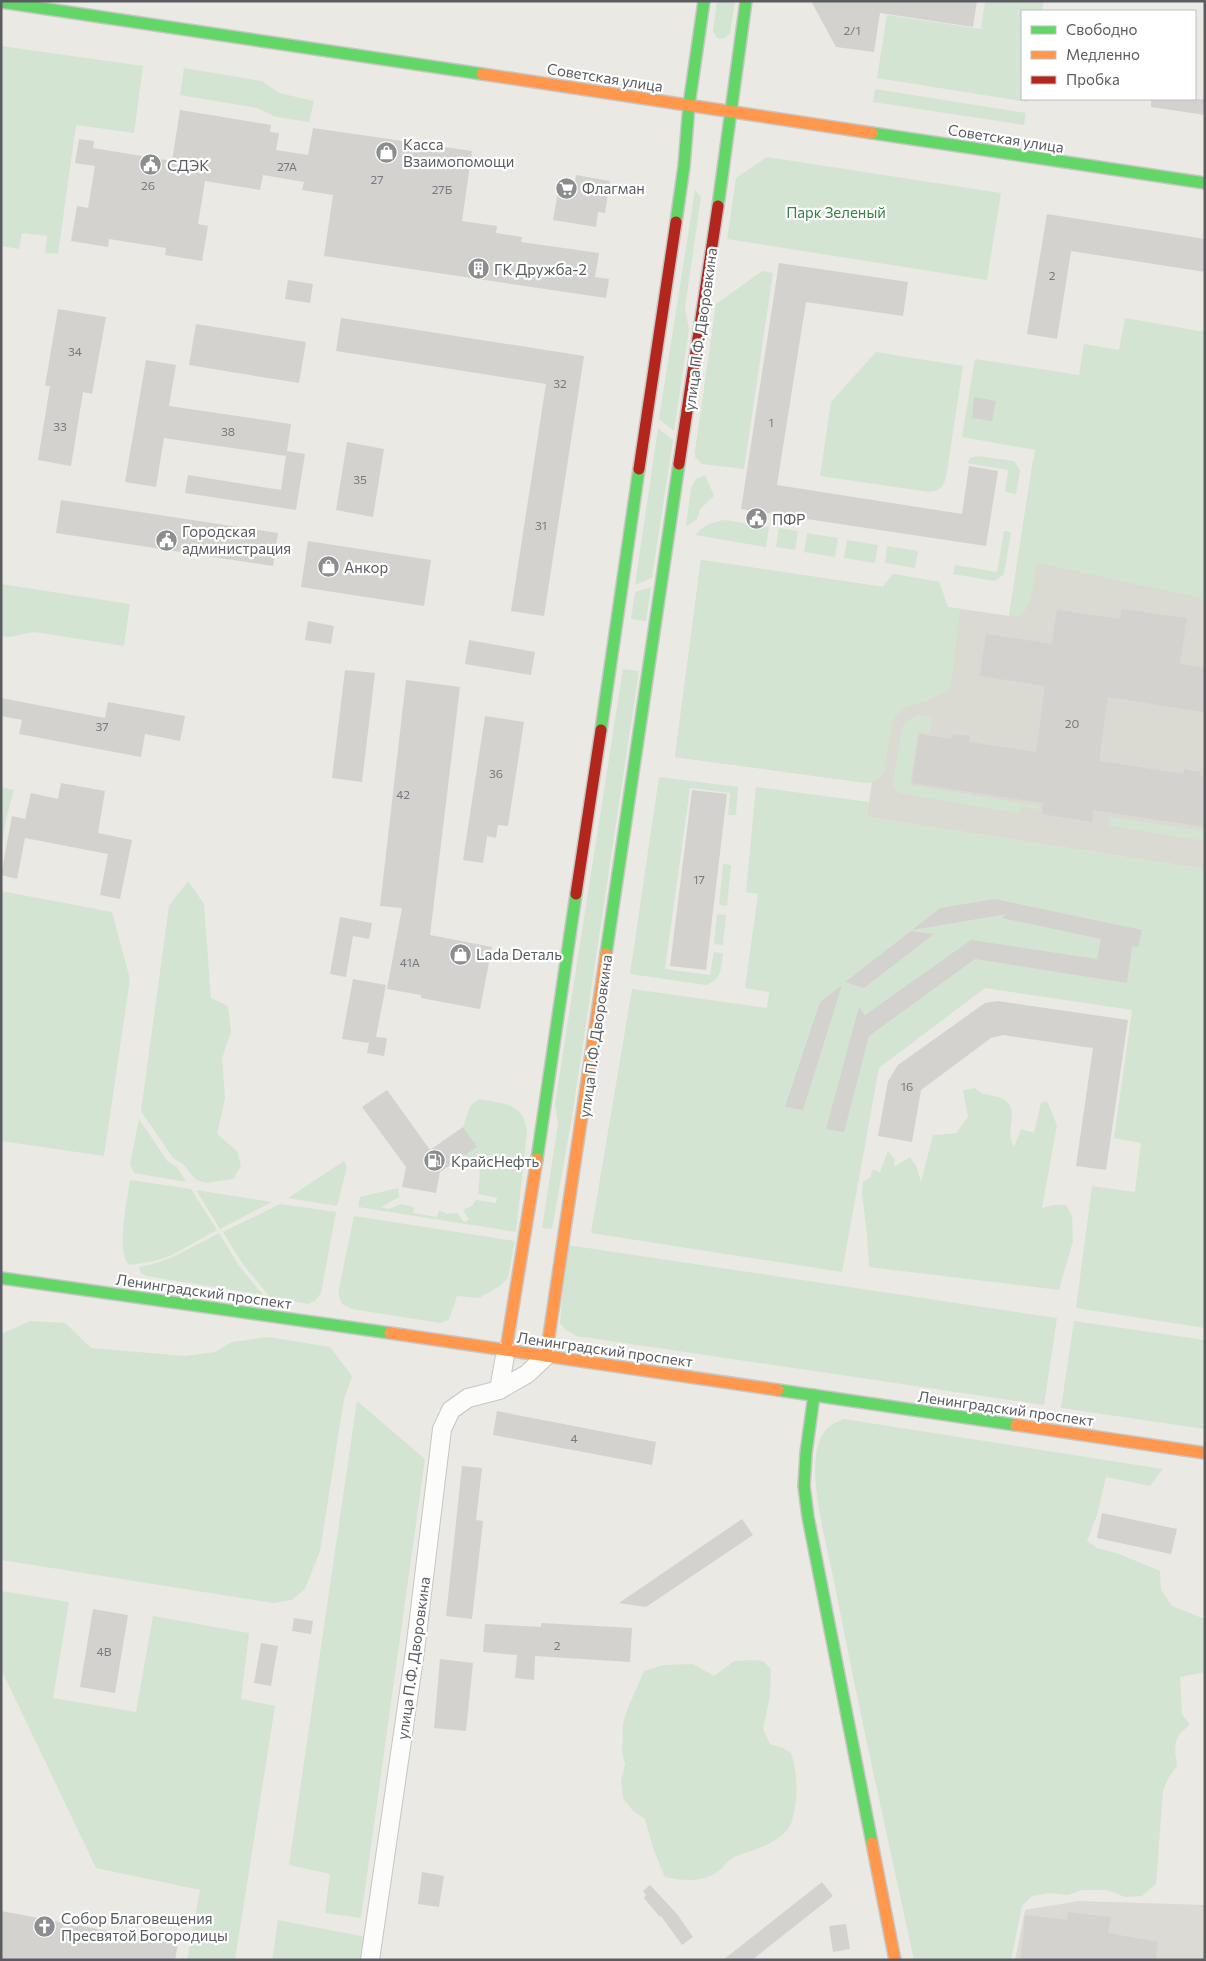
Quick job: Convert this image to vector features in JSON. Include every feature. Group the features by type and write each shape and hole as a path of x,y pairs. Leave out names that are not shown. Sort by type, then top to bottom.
{"street":[{"path":"499,1390 617,652 704,1"},
{"name":"улица П.Ф. Дворовкина","path":"370,1960 415,1651 442,1429 451,1410 468,1398 499,1390 527,1374 546,1356 646,656 724,172 730,111 746,1"},
{"name":"Советская улица","path":"1,2 1205,183"},
{"name":"Ленинградский проспект","path":"1,1278 814,1394 1205,1453"},
{"path":"814,1394 806,1452 804,1486 808,1517 896,1960"}],"shaded area":[{"path":"1033,460 1205,496 1205,869 867,817 872,782 867,783 675,757 701,560 883,587 893,574 939,582 948,607 1009,616"},
{"path":"1079,1901 1205,1905 1205,1960 1015,1960 1025,1910"}],"green space":[{"path":"717,1 735,1 730,34 723,39 717,38 713,31"},
{"path":"985,1 1044,1 1042,10 1021,10 1021,100 1028,100 1028,102 877,78 887,15 981,29"},
{"path":"1,46 143,66 134,133 76,125 58,254 45,253 47,236 22,233 19,249 1,246"},
{"path":"184,68 262,81 279,93 314,101 309,122 276,117 257,108 180,95"},
{"path":"875,89 1026,113 1024,125 873,102"},
{"name":"Парк Зеленый","path":"767,157 1001,193 987,280 727,239 736,178"},
{"path":"695,190 701,197 685,308 689,330 674,431 659,419"},
{"path":"762,271 773,273 744,469 702,464 695,457 695,451 716,304"},
{"path":"1125,318 1205,332 1205,606 1201,598 1037,563 1028,606 1019,617 1009,616 1035,450 962,437 975,359 1079,375 1084,344 1119,350"},
{"path":"876,352 963,366 946,478 942,487 936,491 929,492 820,476 831,402"},
{"path":"658,428 673,440 652,578 635,585"},
{"path":"978,456 1014,461 1020,470 1016,494 1005,492 1008,470 967,463 970,458"},
{"path":"705,475 714,496 700,509 697,519 686,527 691,488 696,479"},
{"path":"725,520 769,527 766,547 695,535 709,524"},
{"path":"779,528 798,531 795,550 776,547"},
{"path":"1004,531 1011,532 1004,574 995,581 953,574 955,565 997,572"},
{"path":"807,533 838,538 835,557 804,552"},
{"path":"847,540 878,545 875,563 844,558"},
{"path":"887,546 918,551 915,568 885,563"},
{"path":"701,560 883,587 893,574 939,582 948,607 960,609 951,686 944,693 911,705 898,714 893,721 884,773 867,783 675,757"},
{"path":"1,584 130,604 124,646 34,632 9,637 1,636"},
{"path":"651,587 646,621 631,619 635,592"},
{"path":"623,669 639,671 572,1117 552,1229 542,1228 558,1124 555,1104"},
{"path":"919,715 932,717 930,733 918,732 910,785 1040,806 1039,809 1021,807 1019,814 899,793 893,783 902,728 905,722"},
{"path":"659,777 738,787 736,815 728,815 730,793 690,788 665,969 710,975 714,952 723,953 718,977 706,985 630,974"},
{"path":"1,787 14,790 6,819 1,851"},
{"path":"756,787 869,802 867,817 1205,869 1205,1328 1076,1308 1092,1186 1135,1192 1141,1143 1114,1138 1132,1010 985,988 879,1068 842,1272 591,1233 632,989 767,1008 769,992 745,988 758,894 746,892"},
{"path":"1110,817 1205,831 1205,841 1109,826"},
{"path":"723,864 731,865 727,906 719,905"},
{"path":"188,881 204,904 211,998 228,1006 231,1032 222,1058 225,1098 217,1134 237,1151 241,1166 233,1179 206,1183 196,1180 184,1165 173,1158 141,1111 169,906"},
{"path":"1,891 112,912 130,979 104,1156 1,1141"},
{"path":"717,914 726,915 723,945 714,944"},
{"path":"975,1088 982,1093 999,1097 1007,1102 1012,1112 1010,1135 1014,1147 1021,1129 1034,1133 1041,1103 1047,1101 1057,1125 1042,1208 1052,1205 1066,1205 1072,1216 1073,1241 1059,1290 869,1267 862,1193 863,1182 870,1177 873,1169 880,1172 888,1151 895,1159 894,1167 910,1157 916,1165 921,1182 933,1135 956,1133 968,1117 963,1090"},
{"path":"479,1099 504,1104 517,1109 525,1122 527,1131 516,1232 358,1207 360,1197 398,1188 399,1197 381,1207 389,1209 401,1204 414,1207 413,1213 437,1217 439,1210 447,1214 457,1213 464,1222 469,1220 463,1210 472,1206 476,1200 496,1203 497,1198 478,1194 480,1174 478,1166 468,1163 465,1155 476,1147 463,1127 470,1106"},
{"path":"139,1119 168,1162 177,1167 186,1182 134,1173 130,1164"},
{"path":"344,1161 347,1167 337,1206 288,1198"},
{"path":"130,1180 191,1189 217,1230 170,1256 130,1265 123,1250 123,1238"},
{"path":"196,1190 272,1202 220,1229"},
{"path":"280,1204 336,1212 321,1293 315,1301 308,1304 270,1297 242,1263 223,1232"},
{"path":"354,1216 515,1241 508,1278 500,1286 479,1298 457,1296 449,1320 440,1323 352,1309 342,1304 338,1293"},
{"path":"219,1233 239,1266 263,1295 146,1276 141,1273 139,1267 170,1258"},
{"path":"567,1245 1057,1318 1044,1405 577,1336 566,1330 560,1323"},
{"path":"30,1321 65,1323 91,1348 185,1356 215,1352 232,1342 268,1337 330,1347 352,1376 344,1399 320,1551 305,1589 292,1600 273,1603 1,1560 1,1334"},
{"path":"1074,1321 1205,1340 1205,1429 1061,1408"},
{"path":"357,1401 425,1459 361,1918 325,1913 330,1874 289,1865"},
{"path":"844,1419 1163,1469 1150,1486 1106,1477 1097,1515 1087,1541 1097,1548 1119,1554 1160,1571 1161,1590 1172,1606 1205,1619 1205,1672 1180,1677 1182,1714 1190,1725 1177,1738 1175,1747 1177,1766 1169,1777 1163,1791 1156,1884 1142,1896 1125,1897 1107,1890 1083,1890 1068,1895 1049,1893 1032,1896 1022,1906 1011,1960 914,1960 863,1726 818,1502 815,1469 819,1442 824,1432 832,1424"},
{"path":"1,1591 69,1602 53,1698 136,1712 153,1616 249,1633 241,1699 275,1706 235,1960 187,1960 200,1890 96,1868 1,1669"},
{"path":"734,1661 763,1661 771,1669 770,1696 763,1729 770,1744 791,1753 796,1780 796,1799 790,1826 773,1841 731,1859 720,1870 707,1877 687,1880 665,1877 654,1851 645,1819 633,1811 623,1798 621,1781 625,1765 622,1751 623,1723 627,1710 644,1671 664,1665 693,1664 714,1676"},
{"path":"278,1920 366,1937 362,1960 272,1960"}],"building":[{"path":"811,1 977,1 973,27 880,13 874,52 836,47"},
{"path":"1205,99 1205,115 1151,107 1151,100"},
{"path":"180,110 271,125 270,132 279,133 276,150 308,155 313,128 472,151 462,221 497,226 496,233 522,237 521,242 599,253 595,277 609,279 606,298 324,256 333,195 302,190 304,182 263,175 260,190 205,181 198,224 208,226 202,261 165,255 166,248 109,239 108,247 71,241 77,206 88,208 95,166 75,163 79,139 94,141 93,148 172,161"},
{"path":"576,175 610,181 605,213 598,212 596,227 553,220 560,180 575,183"},
{"path":"1047,214 1205,239 1205,272 1071,251 1057,339 1027,334"},
{"path":"779,263 908,282 903,316 806,302 777,485 962,514 969,466 998,471 986,546 741,509"},
{"path":"288,280 313,284 310,303 285,299"},
{"path":"58,309 106,317 92,394 83,392 71,466 38,460 50,386 45,386"},
{"path":"341,318 584,356 544,616 511,611 546,384 336,351"},
{"path":"196,324 306,342 299,383 189,365"},
{"path":"146,360 176,365 169,406 291,424 287,451 305,454 296,510 185,493 188,475 281,490 286,456 164,438 156,487 125,482"},
{"path":"974,397 996,401 992,421 972,418"},
{"path":"347,442 384,449 373,517 336,510"},
{"path":"61,500 278,533 273,566 56,533"},
{"path":"308,541 431,560 424,606 301,587"},
{"path":"1121,609 1187,618 1180,664 1205,668 1203,712 1108,697 1099,761 1184,774 1184,769 1201,772 1200,776 1205,777 1205,827 1093,810 1092,822 1042,814 1043,803 912,783 919,734 952,739 953,734 970,736 969,742 1036,752 1045,686 980,676 986,634 1052,644 1057,610 1120,619"},
{"path":"308,621 334,626 331,644 305,640"},
{"path":"469,640 535,652 531,675 465,664"},
{"path":"345,670 375,673 362,782 332,778"},
{"path":"406,680 460,687 430,935 492,947 480,1009 421,998 421,995 387,989 402,908 380,906"},
{"path":"1,698 105,718 108,702 185,716 180,741 145,734 141,757 19,734 22,720 1,716"},
{"path":"485,716 524,722 508,826 498,825 496,838 487,836 483,863 463,860"},
{"path":"61,783 105,791 98,833 132,840 120,899 100,895 108,854 25,838 17,879 1,875 12,816 25,819 31,793 58,799"},
{"path":"692,790 727,794 706,970 670,966"},
{"path":"995,899 1142,930 1138,947 1132,946 1127,983 975,959 869,1036 844,1132 826,1129 859,1007 865,1015 971,940 1097,959 1101,939 1002,918 1007,914 912,930 940,908"},
{"path":"340,917 372,923 369,939 353,936 346,977 330,974"},
{"path":"911,931 934,934 864,988 845,982"},
{"path":"353,979 386,985 376,1037 387,1038 384,1056 367,1053 369,1043 342,1039"},
{"path":"842,985 803,1110 785,1107 820,1002"},
{"path":"998,1001 1128,1020 1106,1170 1076,1166 1093,1048 1003,1035 991,1038 921,1090 912,1142 878,1136 888,1081 898,1065 985,1003"},
{"path":"387,1090 430,1150 463,1127 477,1147 440,1172 436,1193 402,1187 406,1167 362,1107"},
{"path":"497,1411 656,1442 652,1465 493,1435"},
{"path":"462,1466 482,1468 476,1520 483,1521 472,1619 446,1616"},
{"path":"1102,1513 1177,1529 1171,1554 1097,1538"},
{"path":"742,1519 753,1535 646,1607 619,1603"},
{"path":"93,1609 128,1615 115,1693 80,1687"},
{"path":"294,1618 313,1621 311,1634 292,1631"},
{"path":"541,1623 632,1628 630,1662 535,1656 534,1680 515,1678 517,1655 483,1652 485,1624 541,1627"},
{"path":"261,1643 278,1646 271,1686 254,1683"},
{"path":"440,1659 473,1663 466,1731 434,1728"},
{"path":"422,1872 444,1876 439,1907 418,1904"},
{"path":"822,1882 833,1896 752,1960 723,1960"},
{"path":"650,1885 677,1914 693,1937 682,1945 661,1916 644,1898 646,1895 643,1891"},
{"name":"Собор Благовещения Пресвятой Богородицы","path":"1,1911 178,1944 175,1960 1,1960"},
{"path":"1068,1912 1111,1917 1108,1933 1158,1942 1156,1960 1020,1960 1025,1915 1067,1920"},
{"path":"846,1924 850,1949 833,1952 829,1926"}],"traffic: fast":[{"path":"676,222 684,166 689,105 704,1"},
{"path":"718,206 746,1"},
{"path":"1,2 482,74"},
{"path":"872,133 1205,183"},
{"path":"606,954 679,464"},
{"path":"601,730 639,469"},
{"path":"537,1159 576,894"},
{"path":"1,1278 390,1333"},
{"path":"778,1390 1016,1425"},
{"path":"814,1395 806,1453 804,1486 808,1517 872,1843"}],"traffic: slow":[{"path":"482,74 872,133"},
{"path":"546,1356 606,954"},
{"path":"506,1350 537,1159"},
{"path":"390,1333 778,1390"},
{"path":"1016,1425 1205,1453"},
{"path":"872,1843 895,1960"}],"traffic: jam":[{"path":"679,464 718,206"},
{"path":"639,469 676,222"},
{"path":"576,894 601,730"}],"place":[{"name":"Касса Взаимопомощи","path":"387,153"},
{"name":"СДЭК","path":"151,165"},
{"name":"Флагман","path":"566,188"},
{"name":"ГК Дружба-2","path":"478,269"},
{"name":"ПФР","path":"756,519"},
{"name":"Городская администрация","path":"166,540"},
{"name":"Анкор","path":"328,567"},
{"name":"Lada Dеталь","path":"460,954"},
{"name":"КрайсНефть","path":"435,1161"},
{"name":"Собор Благовещения Пресвятой Богородицы","path":"45,1927"}]}
